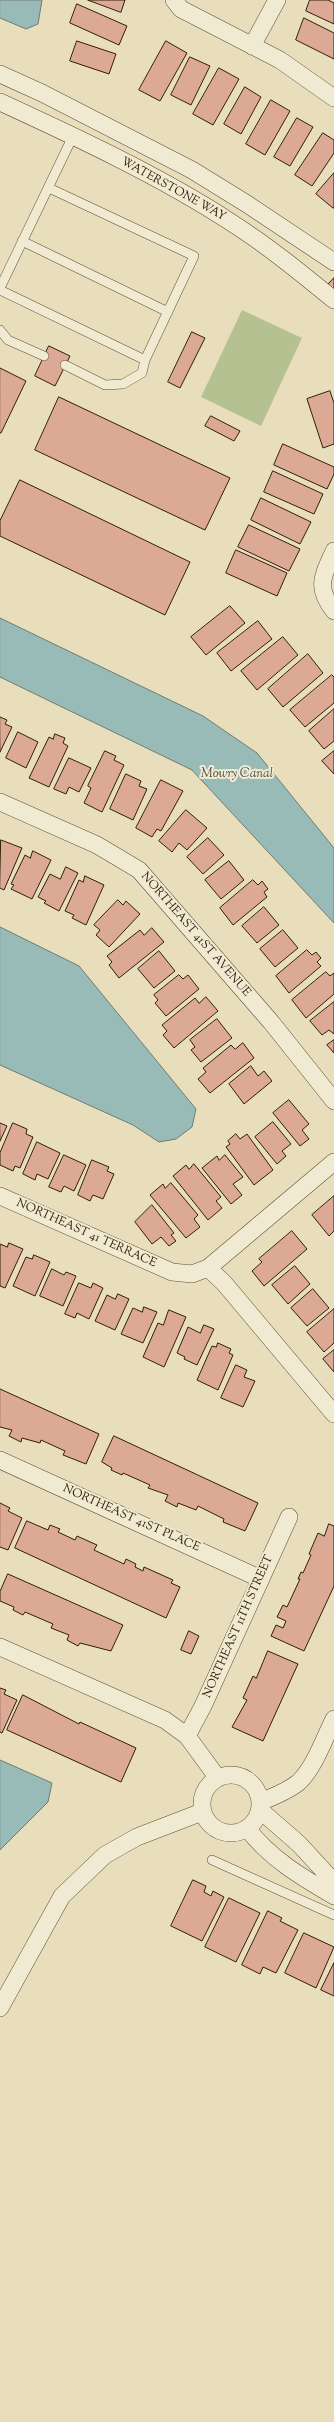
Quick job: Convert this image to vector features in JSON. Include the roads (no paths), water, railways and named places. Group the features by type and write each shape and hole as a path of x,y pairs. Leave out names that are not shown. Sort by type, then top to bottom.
{"street":[{"path":"252,46 277,0"},
{"path":"178,5 280,60 334,98"},
{"name":"WATERSTONE WAY","path":"0,74 42,93 192,170 247,204 334,262"},
{"name":"WATERSTONE WAY","path":"0,102 73,136 187,196 232,223 334,300"},
{"path":"331,608 321,590 322,576 334,550"},
{"name":"NORTHEAST 41ST AVENUE","path":"0,802 97,845 139,870 270,1022 334,1101"},
{"path":"334,1162 208,1268 224,1283 334,1414"},
{"name":"NORTHEAST 41 TERRACE","path":"0,1196 172,1272 192,1274 208,1268"},
{"name":"NORTHEAST 41ST PLACE","path":"0,1460 261,1578"},
{"name":"NORTHEAST 11TH STREET","path":"187,1736 204,1706 289,1517"},
{"path":"0,1647 165,1720 187,1736 217,1777"},
{"path":"260,1806 299,1781 313,1762 334,1719"},
{"path":"231,1774 242,1776 251,1782 258,1792 260,1806 255,1820 247,1828 235,1833 226,1833 214,1829 205,1820 201,1805 208,1785 217,1777 231,1774"},
{"path":"260,1806 305,1850 334,1882"},
{"path":"0,2008 62,1896 105,1854 137,1837 202,1812"},
{"path":"247,1828 253,1836 288,1868 334,1896"},
{"path":"288,1868 305,1850"}],"lane":[{"path":"73,136 49,188 22,240 0,289 145,360"},
{"path":"49,188 194,256 145,360 142,373 123,384 105,385 65,365"},
{"path":"22,240 168,312"},
{"path":"0,330 8,340 44,356"},
{"path":"212,1860 334,1915"}],"water":[{"path":"0,0 42,0 38,24 26,29 0,18"},
{"name":"Mowry Canal","path":"0,618 203,716 257,753 334,848 334,923 192,770 0,677"},
{"path":"0,927 79,966 196,1109 192,1127 176,1139 159,1142 133,1125 0,1065"},
{"path":"0,1760 52,1783 48,1802 0,1850"}]}
